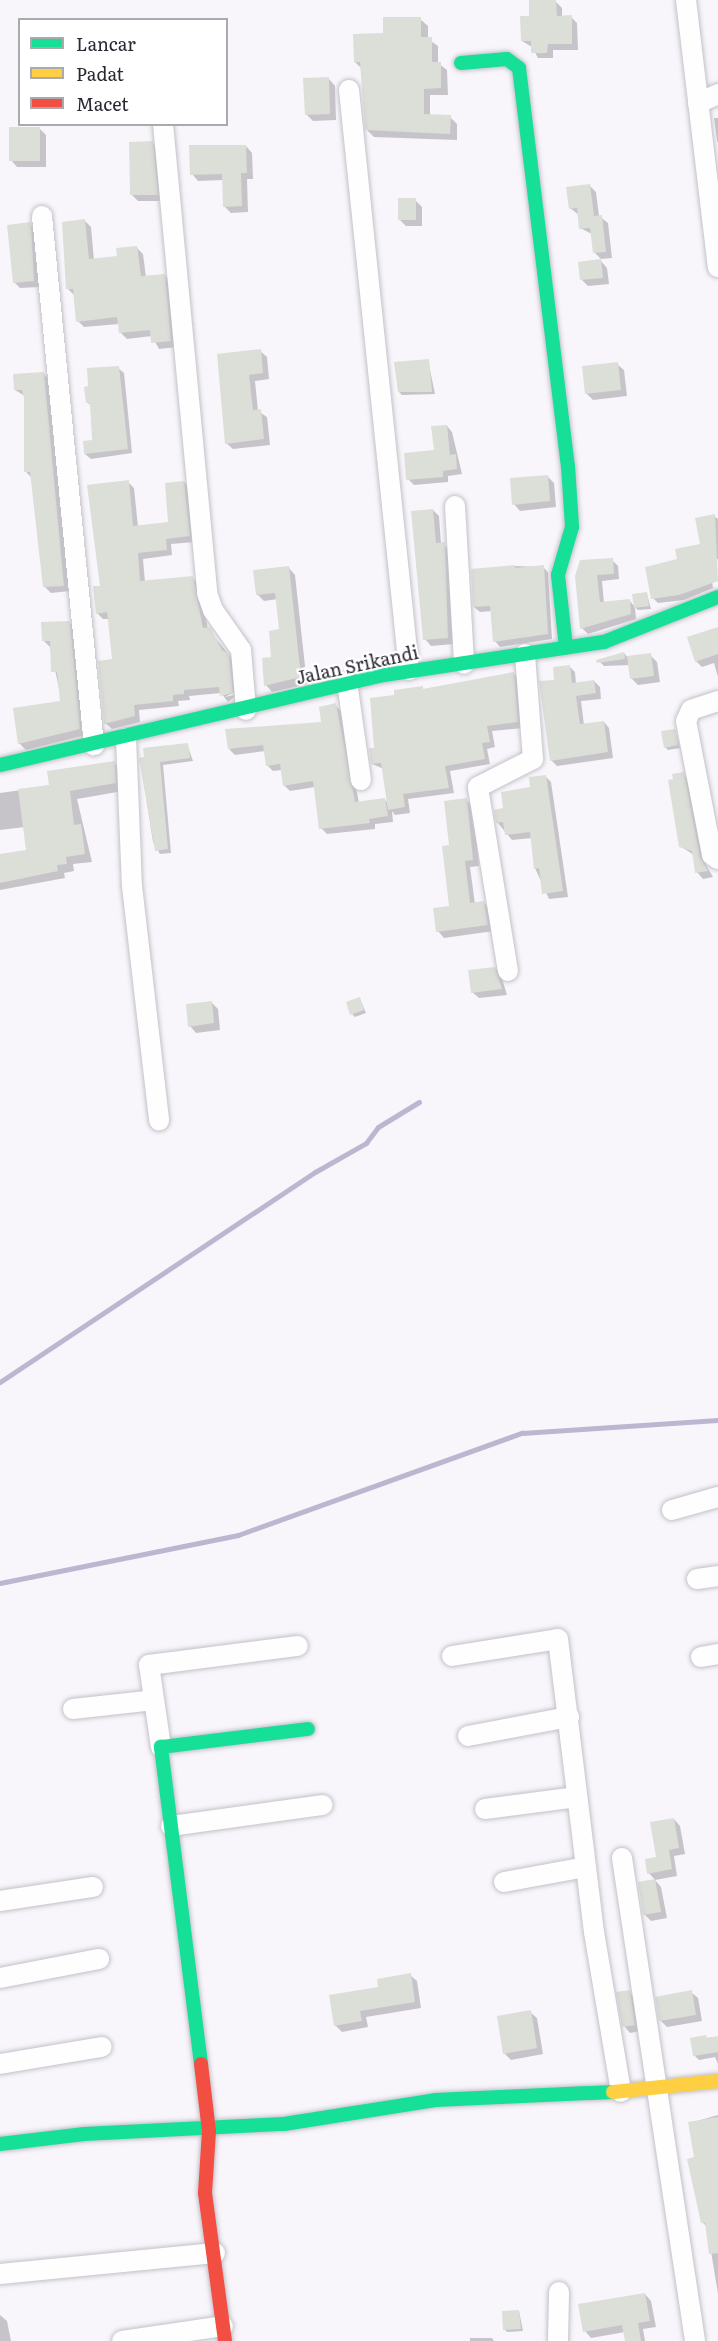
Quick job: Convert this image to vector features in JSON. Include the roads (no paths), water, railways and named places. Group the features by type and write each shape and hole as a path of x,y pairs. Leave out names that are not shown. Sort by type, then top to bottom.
{"street":[{"path":"686,0 718,267"},
{"path":"461,63 507,59 519,68 568,466 572,527 558,575 566,648"},
{"path":"349,90 409,670"},
{"path":"698,103 718,94"},
{"path":"163,126 207,593 213,610 241,650 246,710"},
{"path":"42,216 94,745"},
{"path":"455,506 464,664"},
{"name":"Jalan Srikandi","path":"0,765 246,710 347,682 409,670 566,648 630,634 718,597"},
{"path":"508,970 478,787 533,759 525,654"},
{"path":"347,682 361,780"},
{"path":"718,700 691,710 686,721 712,855 718,859"},
{"path":"126,738 132,880 159,1120"},
{"path":"672,1510 718,1497"},
{"path":"697,1579 718,1576"},
{"path":"452,1656 558,1639 586,1867 621,2092"},
{"path":"122,2341 224,2333 215,2253 205,2193 209,2131 149,1665 298,1646"},
{"path":"73,1708 154,1700"},
{"path":"468,1736 569,1717"},
{"path":"161,1747 308,1729"},
{"path":"485,1809 577,1797"},
{"path":"171,1826 323,1805"},
{"path":"622,1858 659,2089 695,2341"},
{"path":"504,1882 586,1867"},
{"path":"0,1901 93,1887"},
{"path":"0,1978 99,1959"},
{"path":"0,2064 102,2047"},
{"path":"0,2144 84,2134 209,2131 321,2120 435,2100 621,2092 718,2081"},
{"path":"0,2274 215,2253"},
{"path":"558,2341 559,2292"}],"waterway":[{"path":"0,1382 315,1172 366,1143 378,1127 419,1102"},
{"path":"0,1583 238,1535 522,1433 718,1420"}]}
